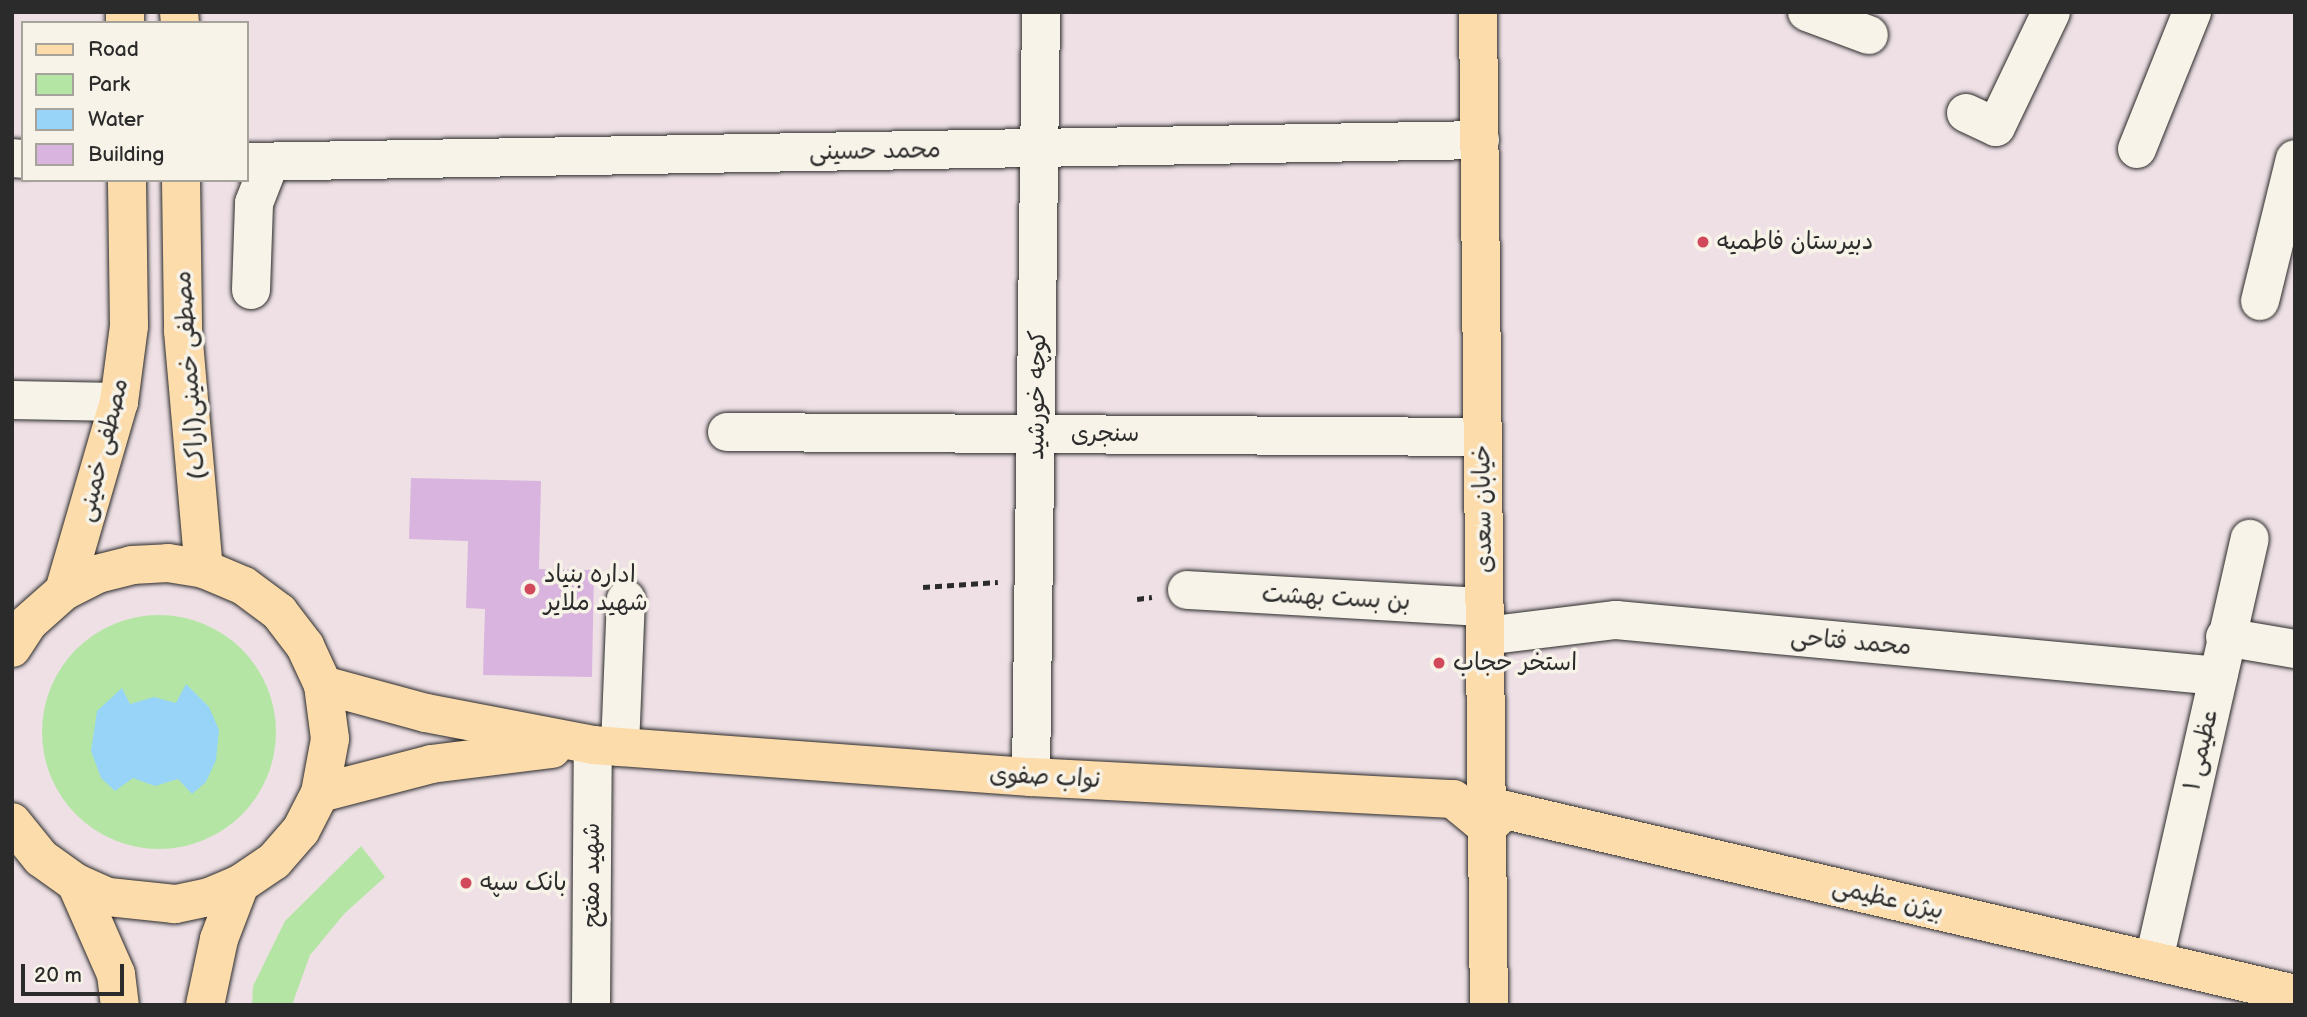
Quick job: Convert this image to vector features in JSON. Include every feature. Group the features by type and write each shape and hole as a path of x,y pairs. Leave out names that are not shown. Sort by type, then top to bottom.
{"main road":[{"name":"خیابان سعدی","path":"1478,12 1489,1005"},
{"name":"مصطفی خمینی","path":"64,591 119,402 129,326 127,182"},
{"name":"مصطفی خمینی(اراک)","path":"181,182 183,331 204,569"},
{"path":"12,648 28,623 64,591 97,574 132,565 168,563 204,569 244,586 279,612 305,646 323,685 330,739 320,793 301,830 283,850 240,884 175,904 108,897 76,883 41,858 13,823"},
{"path":"323,685 426,713 606,746"},
{"path":"320,793 431,764 606,746"},
{"name":"نواب صفوی","path":"606,746 1031,777 1454,799 1487,827"},
{"name":"بیژن عظیمی","path":"1487,827 1505,810 2295,994"},
{"path":"76,883 116,974 120,1005"},
{"path":"205,1005 219,939 240,884"}],"street":[{"name":"کوچه خورشید","path":"1031,777 1041,12"},
{"path":"1807,12 1869,35"},
{"path":"1966,113 1996,127 2051,12"},
{"path":"2137,149 2192,12"},
{"name":"محمد حسینی","path":"251,290 258,162 1480,140"},
{"path":"2260,301 2295,159"},
{"path":"12,400 119,402"},
{"name":"سنجری","path":"727,432 1483,436"},
{"name":"عظیمی ۱","path":"2154,960 2225,637 2250,540"},
{"name":"بن بست بهشت","path":"1187,590 1485,621"},
{"name":"شهید مفتح","path":"591,1005 606,746 626,599"},
{"name":"محمد فتاحی","path":"1485,621 1616,620 2218,676"},
{"path":"2225,637 2295,649"}],"path":[{"path":"923,587 1034,579"}],"green space":[{"path":"159,615 182,617 204,624 242,649 267,687 274,709 274,755 267,777 242,815 204,840 182,847 159,849 136,847 114,840 76,815 51,777 44,755 42,732 44,709 51,687 76,649 114,624 136,617"},
{"path":"361,846 385,877 345,913 310,955 292,1005 252,1005 253,986 285,921"}],"water":[{"path":"186,684 209,707 219,730 216,760 206,782 192,794 178,779 155,786 133,778 115,791 101,778 91,751 97,711 122,688 130,704 154,697 176,703"}],"building":[{"name":"اداره بنیاد شهید ملایر","path":"411,478 541,481 539,569 594,570 592,677 483,675 485,609 466,608 468,541 409,539"}],"place":[{"name":"دبیرستان فاطمیه","path":"1703,242"},
{"name":"اداره بنیاد شهید ملایر","path":"530,589"},
{"name":"استخر حجاب","path":"1439,663"},
{"name":"بانک سپه","path":"466,883"}]}
